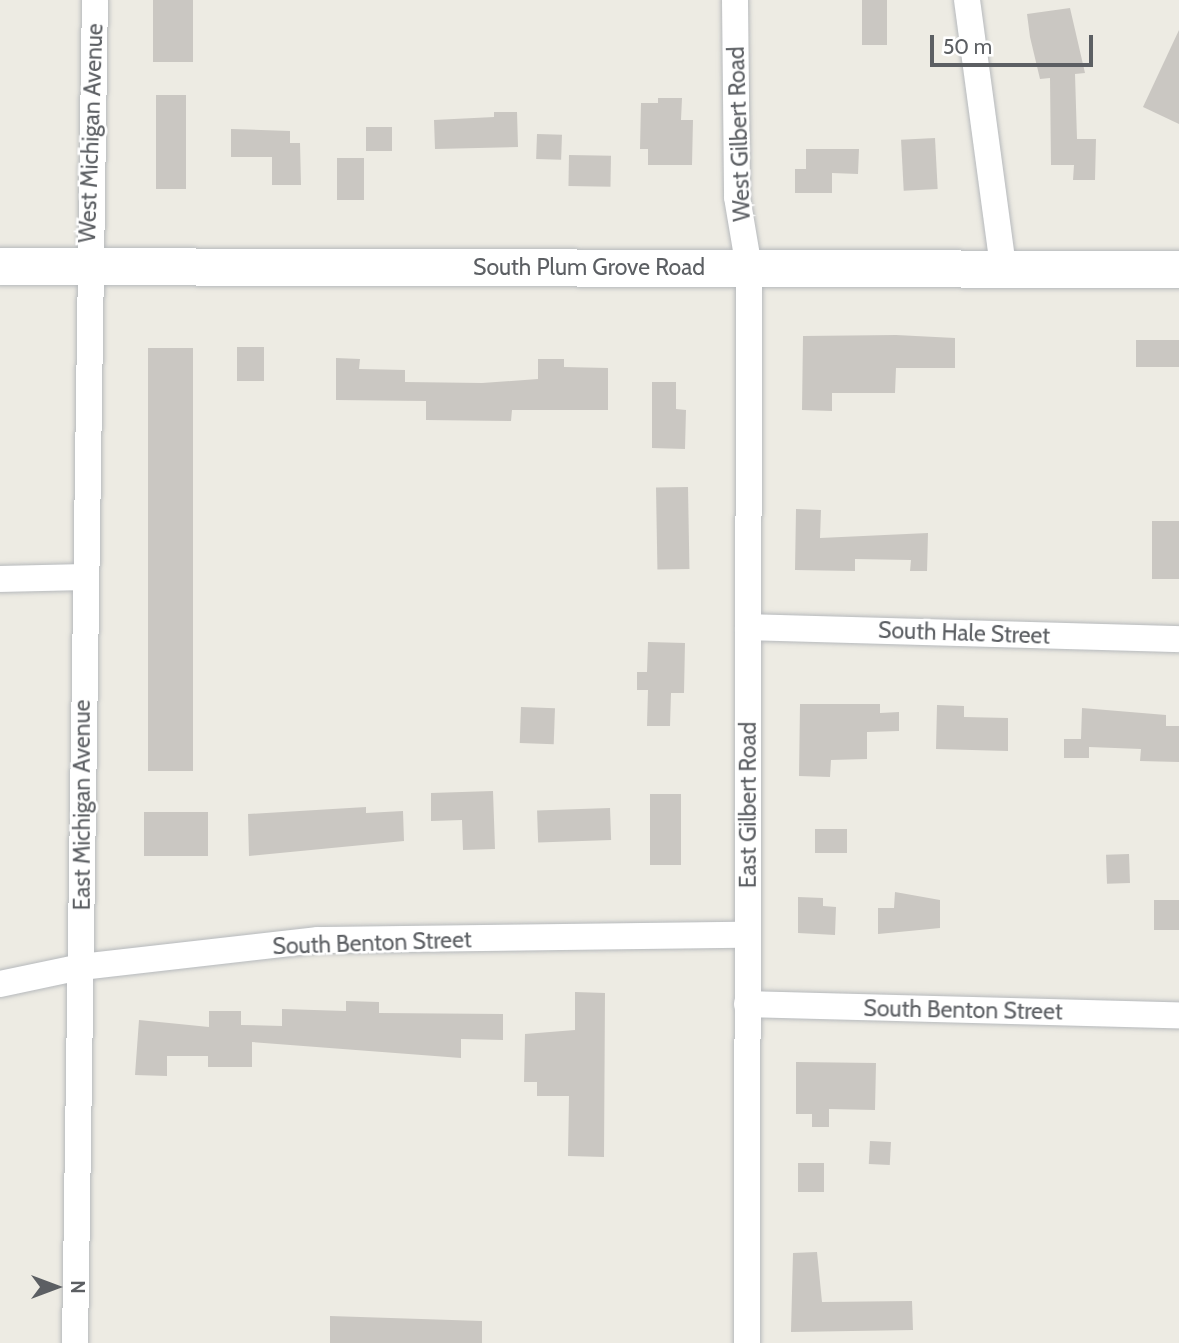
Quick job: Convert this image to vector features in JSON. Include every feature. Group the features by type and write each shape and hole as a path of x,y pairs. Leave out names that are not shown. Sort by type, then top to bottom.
{"main road":[{"name":"South Plum Grove Road","path":"0,266 1179,269"}],"street":[{"name":"West Michigan Avenue","path":"87,266 95,0"},
{"name":"West Gilbert Road","path":"735,0 737,197 749,268"},
{"path":"967,0 1003,268"},
{"name":"East Michigan Avenue","path":"75,1343 87,266"},
{"name":"East Gilbert Road","path":"747,1343 749,268"},
{"path":"0,579 84,577"},
{"name":"South Hale Street","path":"748,627 1179,639"},
{"name":"South Benton Street","path":"0,984 81,967 318,940 747,935"},
{"name":"South Benton Street","path":"747,1004 1179,1015"}],"building":[{"path":"153,0 193,0 193,62 153,62"},
{"path":"862,0 887,0 887,45 862,45"},
{"path":"1070,8 1085,73 1075,74 1077,139 1096,139 1095,180 1073,180 1074,165 1051,165 1050,78 1040,79 1030,37 1027,14"},
{"path":"1179,30 1179,124 1143,107"},
{"path":"156,95 186,95 186,189 156,189"},
{"path":"658,98 682,98 681,120 693,120 692,165 648,165 648,149 640,149 641,103 658,103"},
{"path":"494,112 517,112 518,147 435,149 434,120 494,117"},
{"path":"366,127 392,127 392,151 366,151"},
{"path":"231,129 290,131 290,143 300,143 301,185 272,185 272,157 231,157"},
{"path":"537,134 562,135 561,160 536,159"},
{"path":"935,138 938,189 904,191 901,140"},
{"path":"806,149 859,149 858,174 832,173 832,193 795,193 795,169 806,169"},
{"path":"569,155 611,156 610,187 568,186"},
{"path":"337,158 364,158 364,200 337,200"},
{"path":"896,335 955,338 955,368 896,368 895,393 832,393 832,411 802,410 803,336"},
{"path":"1136,340 1179,340 1179,367 1136,367"},
{"path":"237,347 264,347 264,381 237,381"},
{"path":"148,348 193,348 193,771 148,771"},
{"path":"336,358 360,359 359,369 405,370 405,382 482,383 538,379 538,359 564,359 564,367 608,368 608,410 512,410 511,421 426,420 426,401 336,400"},
{"path":"652,382 676,382 676,409 686,410 685,449 652,448"},
{"path":"688,487 689,569 657,570 656,488"},
{"path":"796,509 821,510 820,538 928,533 927,571 910,571 911,560 855,559 855,571 795,570"},
{"path":"1152,521 1179,521 1179,579 1152,579"},
{"path":"648,642 685,643 684,693 671,693 670,726 647,726 648,690 637,690 637,672 647,672"},
{"path":"800,704 880,704 880,713 899,712 899,731 867,732 867,759 831,760 830,777 799,776"},
{"path":"937,705 964,706 964,717 1008,718 1008,751 936,749"},
{"path":"521,707 555,708 554,744 520,743"},
{"path":"1082,708 1166,715 1166,726 1179,726 1179,762 1140,761 1141,749 1089,747 1089,758 1064,758 1064,739 1081,739"},
{"path":"493,791 495,849 463,850 462,820 431,821 431,793"},
{"path":"650,794 681,794 681,865 650,865"},
{"path":"366,807 366,813 403,811 404,841 249,856 248,814"},
{"path":"610,808 611,840 538,843 537,811"},
{"path":"144,812 208,812 208,856 144,856"},
{"path":"815,829 847,829 847,853 815,853"},
{"path":"1129,854 1130,883 1107,884 1106,855"},
{"path":"895,892 940,900 940,928 878,934 878,908 894,908"},
{"path":"798,897 823,898 823,906 836,907 835,935 798,933"},
{"path":"1154,900 1179,900 1179,930 1154,930"},
{"path":"575,992 605,993 604,1157 568,1156 569,1096 537,1096 537,1082 524,1082 525,1034 575,1030"},
{"path":"346,1001 379,1002 379,1013 503,1014 503,1040 461,1039 461,1058 252,1042 252,1067 208,1067 208,1056 167,1056 167,1076 135,1075 139,1020 209,1027 209,1011 241,1011 241,1025 282,1026 282,1009 346,1011"},
{"path":"796,1062 876,1063 875,1110 829,1109 829,1127 812,1127 812,1114 796,1114"},
{"path":"870,1141 891,1142 890,1165 869,1164"},
{"path":"798,1163 824,1163 824,1192 798,1192"},
{"path":"817,1252 822,1302 912,1301 913,1330 791,1332 793,1253"},
{"path":"330,1316 482,1321 482,1343 330,1343"}]}
